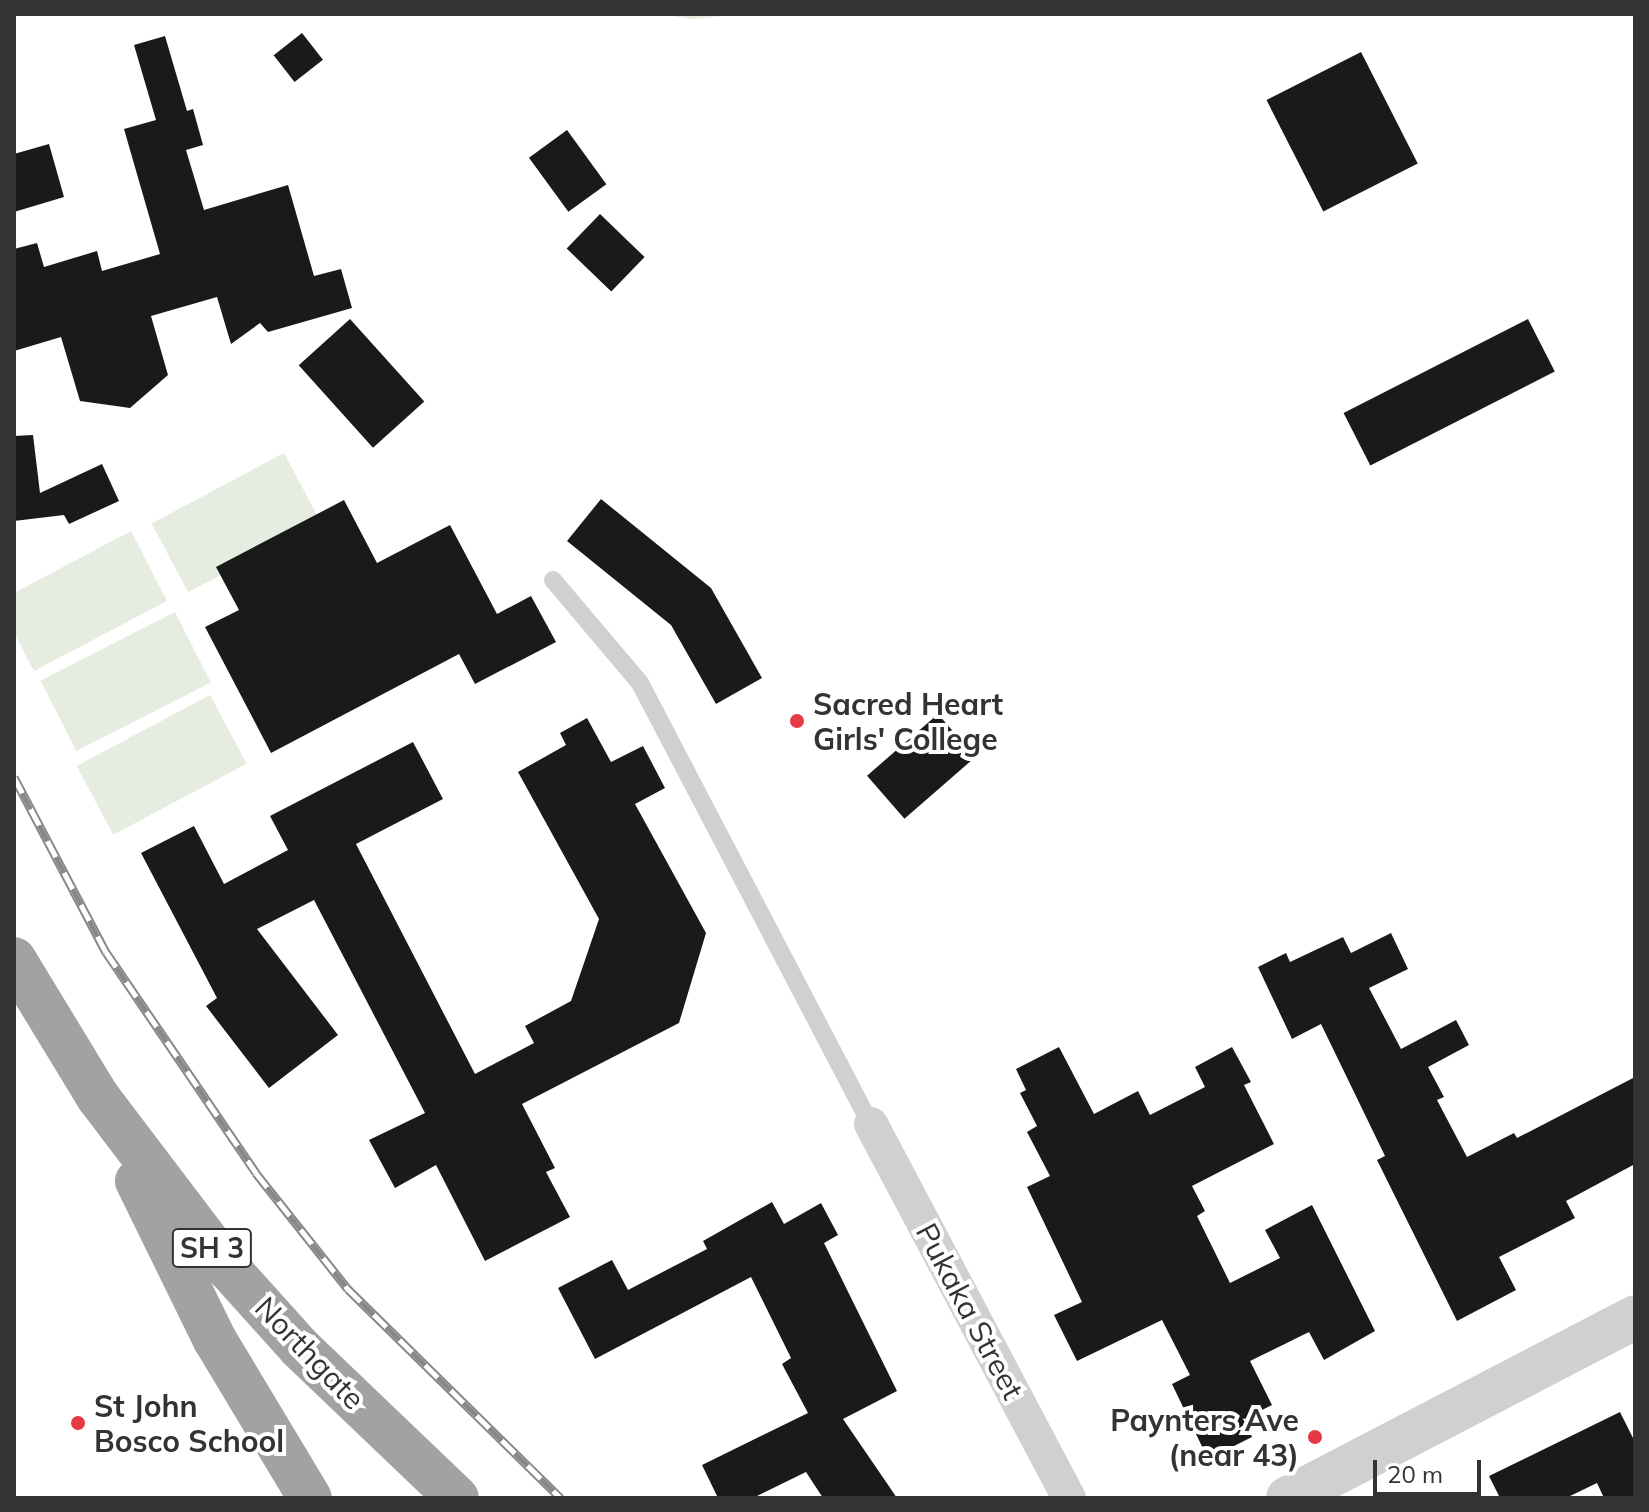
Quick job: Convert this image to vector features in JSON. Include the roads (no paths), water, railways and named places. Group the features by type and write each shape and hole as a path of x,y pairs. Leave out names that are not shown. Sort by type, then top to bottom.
{"highway":[{"name":"Northgate","path":"14,959 98,1097 228,1268 300,1348 457,1498"},
{"path":"98,1097 208,1327 310,1498"}],"street":[{"name":"Pukaka Street","path":"871,1124 1069,1498"},
{"path":"1288,1498 1635,1317"}],"lane":[{"path":"553,580 640,683 871,1124"}],"railway":[{"path":"14,777 106,952 256,1173 348,1289 561,1498"}],"place":[{"name":"Sacred Heart Girls' College","path":"797,721"},
{"name":"St John Bosco School","path":"78,1423"},
{"name":"Paynters Ave (near 43)","path":"1315,1437"}]}
